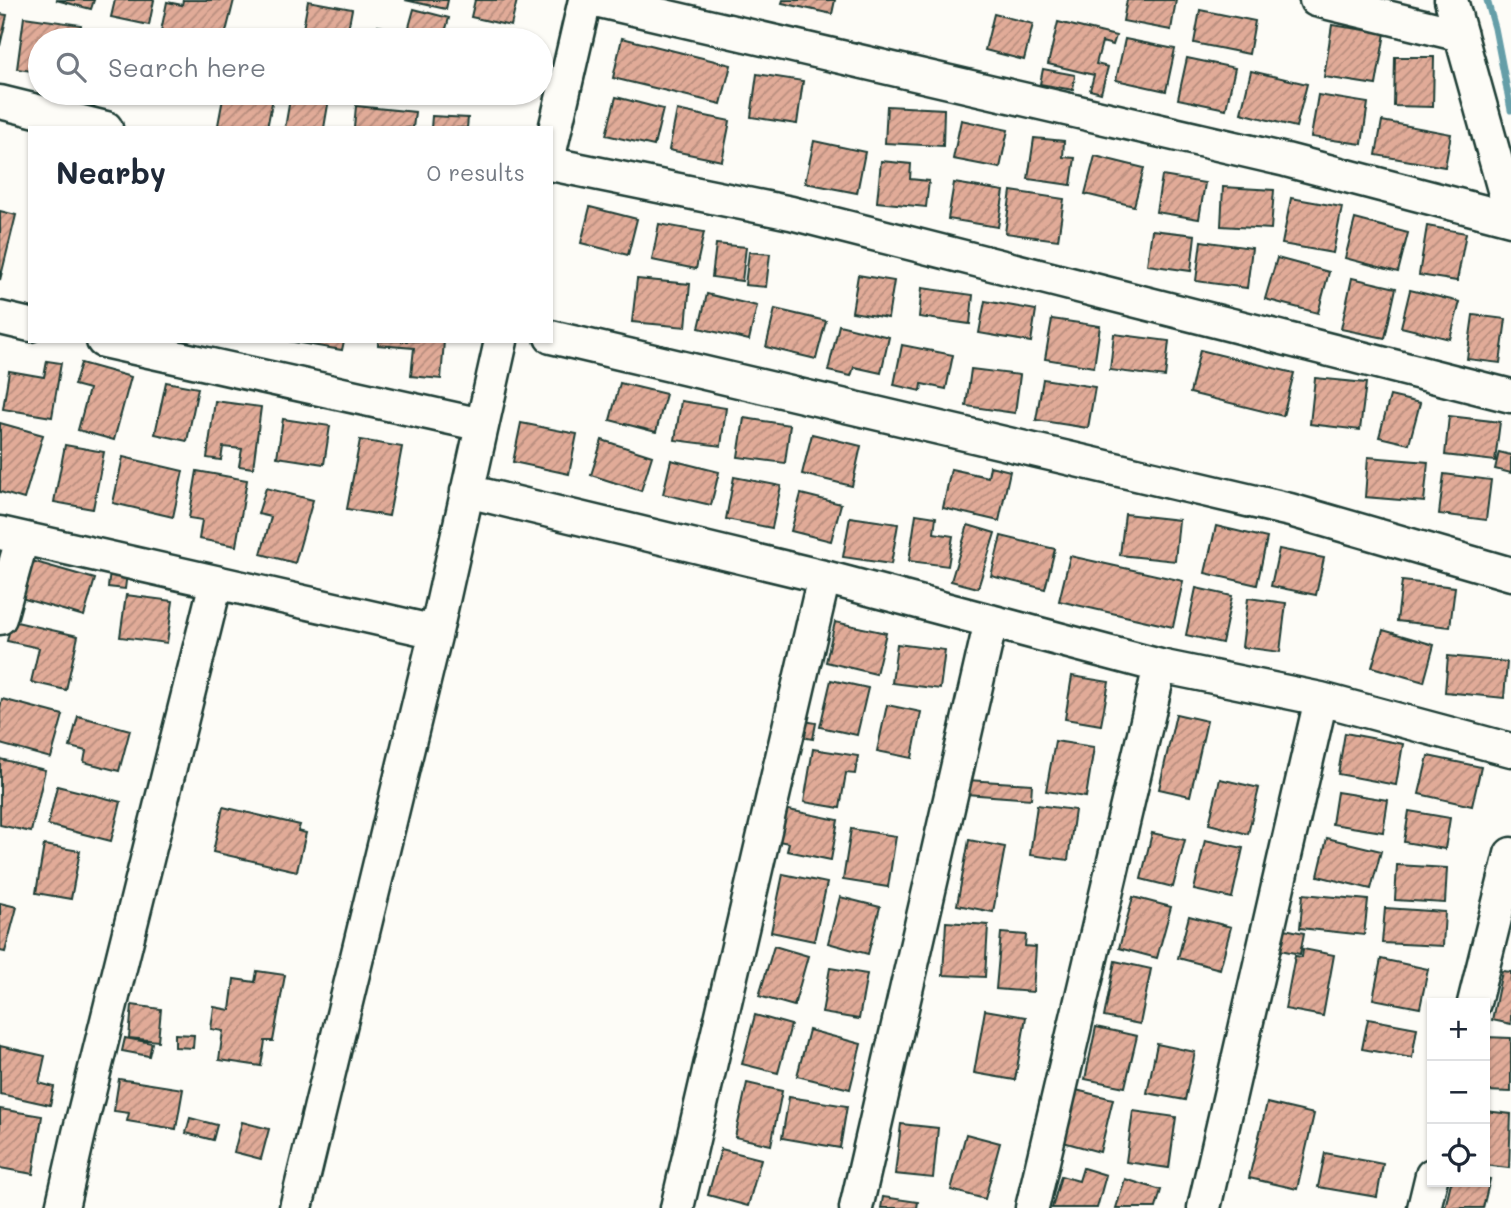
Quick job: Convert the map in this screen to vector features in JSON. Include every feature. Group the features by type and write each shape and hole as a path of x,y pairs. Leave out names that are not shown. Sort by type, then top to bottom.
{"street":[{"path":"553,137 585,0"},
{"path":"595,0 1286,160 1511,217 1451,0"},
{"path":"1316,0 1461,36"},
{"path":"0,102 98,126"},
{"path":"553,164 791,213 1511,396"},
{"path":"0,318 28,325"},
{"path":"553,337 1290,510 1511,574"},
{"path":"112,343 482,425"},
{"path":"296,1208 436,632 501,343"},
{"path":"467,491 824,577 1160,666 1321,699 1511,750"},
{"path":"0,618 11,536 436,632"},
{"path":"677,1208 824,577"},
{"path":"62,1208 216,582"},
{"path":"856,1208 990,621"},
{"path":"1032,1208 1160,666"},
{"path":"1204,1208 1321,699"},
{"path":"1475,998 1511,854"},
{"path":"1424,1208 1429,1187"}],"building":[{"path":"56,0 94,0 91,9"},
{"path":"115,0 154,0 149,25 111,17"},
{"path":"183,0 234,0 227,28 162,28 167,2 182,5"},
{"path":"405,0 448,0 446,9"},
{"path":"475,0 517,0 511,26 471,17"},
{"path":"783,0 835,0 832,14 782,3"},
{"path":"1127,0 1176,0 1171,30 1123,21"},
{"path":"308,1 352,9 348,28 303,28"},
{"path":"414,9 449,18 446,28 409,27"},
{"path":"1200,10 1255,21 1249,54 1194,43"},
{"path":"0,14 7,15 0,46"},
{"path":"994,14 1033,24 1024,60 985,50"},
{"path":"24,17 81,25 81,28 28,28 28,70 17,69"},
{"path":"1058,22 1116,36 1113,45 1102,42 1096,64 1108,67 1101,93 1090,90 1094,75 1048,64"},
{"path":"1332,25 1385,33 1376,85 1324,77"},
{"path":"622,38 731,65 721,104 613,78"},
{"path":"1125,39 1175,49 1166,91 1116,80"},
{"path":"1395,57 1434,57 1433,107 1394,106"},
{"path":"1187,58 1235,68 1226,109 1178,99"},
{"path":"1043,69 1075,75 1073,90 1040,84"},
{"path":"1251,71 1307,84 1296,127 1241,113"},
{"path":"757,74 803,81 797,124 751,117"},
{"path":"1318,95 1368,103 1362,144 1311,137"},
{"path":"616,97 663,109 654,146 606,135"},
{"path":"222,105 272,105 267,126 218,125"},
{"path":"289,105 328,105 324,126 285,126"},
{"path":"356,106 415,112 413,126 354,126"},
{"path":"887,106 944,109 943,146 885,143"},
{"path":"677,110 730,121 722,161 669,150"},
{"path":"432,116 468,118 467,126 431,126"},
{"path":"961,120 1008,130 1000,168 953,159"},
{"path":"1382,121 1451,134 1445,167 1376,155"},
{"path":"1034,138 1064,141 1063,157 1075,158 1071,185 1028,179"},
{"path":"814,141 865,152 857,193 805,183"},
{"path":"1095,156 1144,168 1134,206 1085,194"},
{"path":"881,161 911,164 910,179 929,181 926,207 877,202"},
{"path":"1162,176 1205,183 1199,219 1156,212"},
{"path":"954,183 1004,191 998,227 948,219"},
{"path":"1223,187 1274,190 1271,229 1221,226"},
{"path":"1011,191 1064,199 1058,240 1005,233"},
{"path":"1291,198 1342,207 1333,253 1282,244"},
{"path":"590,207 637,219 628,255 581,243"},
{"path":"0,211 16,215 0,280"},
{"path":"1355,219 1408,233 1398,272 1345,258"},
{"path":"659,224 704,232 696,269 652,260"},
{"path":"1427,226 1466,233 1457,281 1419,275"},
{"path":"1152,230 1195,235 1191,271 1147,265"},
{"path":"1201,241 1252,248 1247,288 1196,281"},
{"path":"716,244 746,247 742,281 712,277"},
{"path":"749,252 770,254 766,287 745,285"},
{"path":"1277,258 1329,272 1318,313 1265,299"},
{"path":"858,275 894,281 888,318 852,312"},
{"path":"1352,278 1396,288 1385,338 1341,329"},
{"path":"637,279 690,284 686,327 632,322"},
{"path":"922,288 973,295 970,324 919,317"},
{"path":"1410,290 1460,302 1450,339 1401,327"},
{"path":"707,294 757,306 749,340 699,328"},
{"path":"985,301 1036,310 1031,342 979,333"},
{"path":"775,309 826,321 816,359 766,347"},
{"path":"1473,315 1506,319 1500,363 1467,359"},
{"path":"1052,319 1100,326 1094,367 1045,359"},
{"path":"839,325 889,337 881,373 854,367 851,376 828,371"},
{"path":"1114,334 1169,341 1165,377 1110,370"},
{"path":"300,343 344,343 342,350"},
{"path":"444,343 441,379 411,376 414,348 378,345"},
{"path":"902,345 953,355 946,389 922,384 921,391 894,385"},
{"path":"1200,350 1294,373 1283,416 1190,393"},
{"path":"47,361 61,363 52,417 3,409 9,371 44,377"},
{"path":"81,363 131,377 114,440 78,430 89,389 74,385"},
{"path":"971,369 1020,375 1015,413 966,406"},
{"path":"1315,378 1366,383 1360,430 1310,424"},
{"path":"1043,379 1095,387 1088,428 1036,420"},
{"path":"166,382 198,388 187,441 155,434"},
{"path":"620,383 666,394 656,432 610,420"},
{"path":"1390,396 1420,403 1409,444 1379,437"},
{"path":"215,401 261,407 253,468 239,466 242,449 223,447 221,460 207,458"},
{"path":"681,401 726,408 721,446 675,440"},
{"path":"1449,416 1500,422 1495,461 1445,455"},
{"path":"744,418 790,425 785,463 738,457"},
{"path":"283,419 330,426 324,464 277,457"},
{"path":"0,423 43,435 24,499 0,492"},
{"path":"521,423 577,434 569,474 513,462"},
{"path":"812,434 861,446 852,486 802,474"},
{"path":"360,440 402,447 389,516 347,509"},
{"path":"602,440 652,456 641,491 591,475"},
{"path":"65,445 104,452 93,509 54,502"},
{"path":"1499,452 1511,455 1511,473 1495,469"},
{"path":"123,457 183,471 173,517 113,503"},
{"path":"1368,457 1428,462 1424,502 1365,497"},
{"path":"671,460 719,472 711,505 663,494"},
{"path":"990,466 1010,471 999,521 943,508 951,469 988,477"},
{"path":"197,471 247,480 236,546 199,539 202,520 189,518"},
{"path":"1444,474 1491,480 1486,520 1439,514"},
{"path":"734,477 781,486 772,528 726,519"},
{"path":"266,488 313,500 295,563 261,554 271,517 258,514"},
{"path":"801,494 841,504 831,541 791,531"},
{"path":"916,514 936,517 934,533 953,536 948,566 909,561"},
{"path":"1125,514 1179,520 1175,561 1120,555"},
{"path":"850,517 898,524 891,564 843,557"},
{"path":"968,525 995,533 978,588 951,581"},
{"path":"1216,526 1267,538 1257,585 1205,573"},
{"path":"1001,536 1055,549 1045,589 991,576"},
{"path":"1279,549 1324,558 1316,595 1271,586"},
{"path":"1070,556 1183,581 1173,627 1059,601"},
{"path":"32,561 95,579 84,616 21,598"},
{"path":"110,571 127,573 125,589 108,587"},
{"path":"1402,581 1455,587 1450,627 1397,621"},
{"path":"1196,588 1232,596 1222,643 1186,635"},
{"path":"126,595 173,601 167,643 120,637"},
{"path":"1248,598 1286,603 1280,652 1242,647"},
{"path":"12,621 78,636 66,690 31,682 39,648 7,641"},
{"path":"835,622 886,633 876,674 826,662"},
{"path":"1383,630 1434,645 1424,682 1372,667"},
{"path":"897,644 945,650 940,689 892,683"},
{"path":"1448,656 1507,662 1504,698 1445,692"},
{"path":"1072,676 1109,682 1101,725 1065,719"},
{"path":"831,680 868,688 857,735 820,727"},
{"path":"2,699 63,715 51,758 0,744"},
{"path":"887,705 921,712 912,758 877,751"},
{"path":"1176,714 1207,721 1190,796 1159,789"},
{"path":"78,716 130,730 119,771 84,762 86,751 70,747"},
{"path":"799,720 816,723 813,739 796,736"},
{"path":"1345,733 1403,744 1396,785 1338,774"},
{"path":"1055,741 1094,747 1086,797 1046,791"},
{"path":"813,749 858,756 855,774 846,773 840,808 804,802"},
{"path":"1428,756 1481,767 1472,806 1419,794"},
{"path":"0,759 45,770 31,832 0,825"},
{"path":"1220,779 1259,788 1248,834 1209,824"},
{"path":"967,780 1032,784 1031,799 966,794"},
{"path":"57,786 121,802 111,841 48,825"},
{"path":"1337,792 1388,800 1383,832 1332,824"},
{"path":"1037,805 1075,810 1068,860 1030,855"},
{"path":"223,807 300,825 298,831 306,833 297,871 213,852"},
{"path":"779,808 838,820 831,860 787,851 789,843 773,840"},
{"path":"1409,811 1450,818 1445,849 1404,842"},
{"path":"851,829 896,836 888,887 843,880"},
{"path":"1152,833 1185,840 1173,887 1141,879"},
{"path":"1327,838 1381,851 1371,889 1318,876"},
{"path":"969,840 1005,847 993,912 957,905"},
{"path":"1205,840 1243,848 1232,898 1194,890"},
{"path":"44,845 80,851 71,899 36,893"},
{"path":"1397,865 1447,868 1445,903 1395,900"},
{"path":"783,874 827,883 814,941 771,932"},
{"path":"1303,894 1368,900 1364,935 1300,928"},
{"path":"840,897 880,907 868,954 828,943"},
{"path":"1133,897 1171,907 1157,958 1119,948"},
{"path":"0,903 17,907 5,952 0,951"},
{"path":"1385,908 1445,912 1443,946 1382,943"},
{"path":"1189,916 1231,927 1220,969 1178,958"},
{"path":"946,922 988,925 985,977 943,975"},
{"path":"1280,928 1304,933 1300,954 1275,949"},
{"path":"1001,933 1026,935 1025,946 1036,947 1033,992 996,989"},
{"path":"774,946 808,956 794,1006 759,996"},
{"path":"1303,949 1334,955 1323,1016 1285,1009 1295,956 1302,957"},
{"path":"1381,959 1428,969 1420,1008 1373,999"},
{"path":"1115,961 1151,969 1140,1024 1104,1017"},
{"path":"830,968 867,974 859,1019 822,1013"},
{"path":"257,971 285,975 273,1041 265,1041 261,1066 219,1060 223,1031 211,1029 214,1007 230,1010 234,979 255,982"},
{"path":"1502,971 1511,972 1511,1024 1492,1020"},
{"path":"132,1005 161,1009 158,1041 129,1038"},
{"path":"985,1010 1026,1017 1015,1080 974,1073"},
{"path":"755,1015 791,1025 778,1073 742,1064"},
{"path":"1368,1019 1417,1028 1412,1058 1362,1049"},
{"path":"1096,1027 1137,1036 1125,1087 1085,1079"},
{"path":"809,1030 861,1044 850,1089 797,1076"},
{"path":"175,1034 194,1035 193,1048 175,1047"},
{"path":"1490,1037 1511,1038 1511,1092 1490,1091"},
{"path":"125,1038 152,1043 149,1056 122,1051"},
{"path":"1157,1044 1195,1052 1185,1100 1147,1093"},
{"path":"0,1046 45,1056 39,1083 54,1087 50,1105 0,1094"},
{"path":"119,1079 183,1089 176,1129 127,1121 129,1113 114,1111"},
{"path":"747,1083 782,1091 771,1145 735,1137"},
{"path":"1076,1090 1113,1099 1100,1152 1063,1142"},
{"path":"789,1097 847,1106 840,1148 782,1138"},
{"path":"1267,1103 1314,1114 1297,1189 1249,1178"},
{"path":"0,1109 42,1116 33,1174 0,1168"},
{"path":"1133,1111 1176,1117 1169,1168 1126,1162"},
{"path":"1490,1112 1511,1114 1509,1168 1490,1166"},
{"path":"190,1118 217,1125 213,1140 186,1133"},
{"path":"242,1122 269,1129 261,1159 234,1152"},
{"path":"901,1124 938,1128 933,1178 895,1174"},
{"path":"966,1134 1000,1143 985,1199 951,1190"},
{"path":"721,1149 761,1159 748,1206 708,1195"},
{"path":"1325,1153 1383,1164 1377,1197 1318,1187"},
{"path":"1083,1168 1106,1175 1097,1208 1052,1208 1061,1176 1079,1181"},
{"path":"1125,1179 1161,1190 1156,1208 1116,1208"},
{"path":"1450,1187 1488,1187 1483,1208 1445,1208"},
{"path":"883,1197 918,1202 917,1208 881,1208"}],"waterway":[{"path":"1487,0 1511,110"}]}
